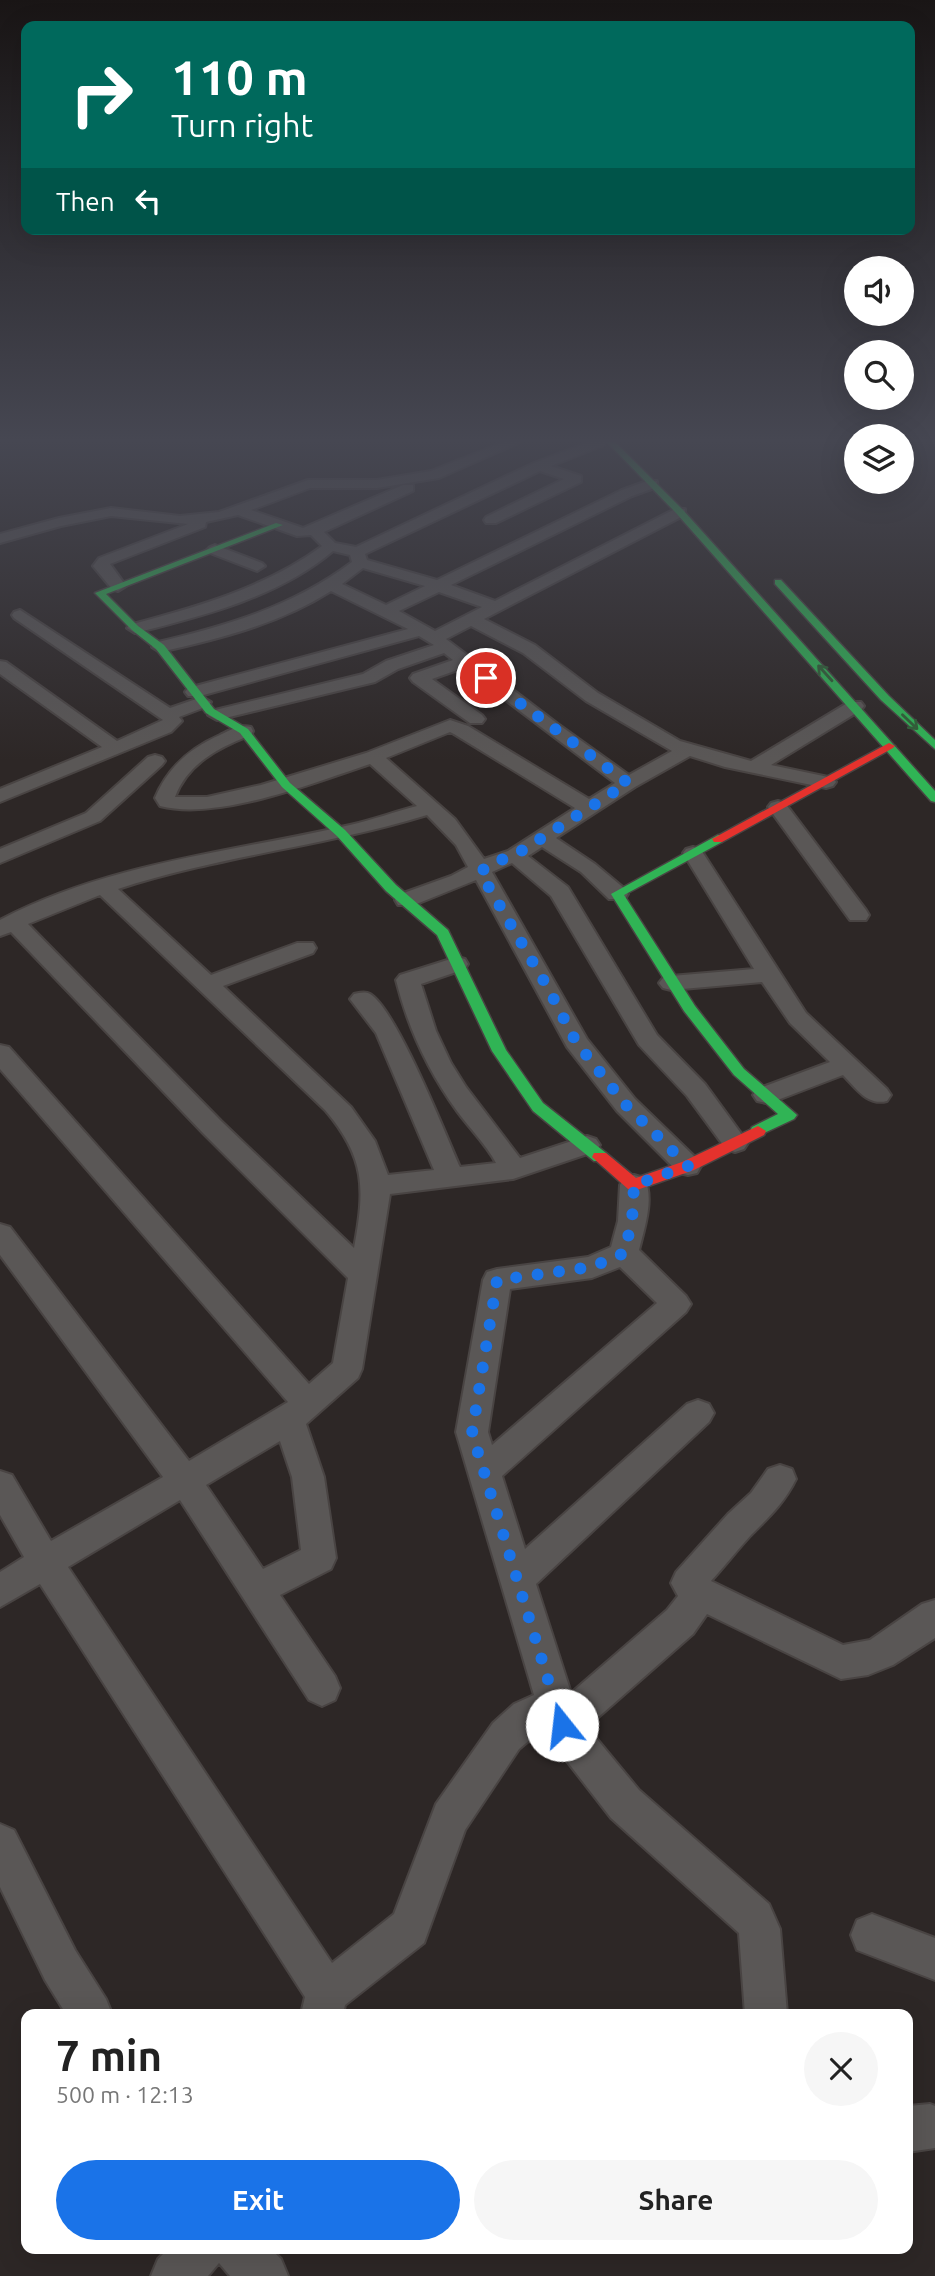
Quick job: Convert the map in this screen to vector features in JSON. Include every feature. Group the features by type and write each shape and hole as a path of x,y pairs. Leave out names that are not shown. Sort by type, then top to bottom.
{"main road":[{"path":"220,548 100,593 135,628 160,647 198,697 217,715 244,731 286,785 341,833 391,888 443,933 499,1051 538,1107 634,1185 688,1166 789,1115 739,1072 671,983 617,894 889,746"},
{"path":"712,548 935,797"},
{"path":"766,568 935,747"}],"street":[{"path":"118,586 101,566 104,561 137,548"},
{"path":"135,628 207,608 259,589 327,548"},
{"path":"336,548 494,606"},
{"path":"160,647 240,629 333,586 358,557 374,548"},
{"path":"387,611 519,548"},
{"path":"168,715 198,697 427,634 470,619 610,548"},
{"path":"215,550 257,566"},
{"path":"333,586 387,611 427,634 628,783"},
{"path":"0,796 171,725 173,721 20,615"},
{"path":"470,619 529,649 592,697 685,751 826,782"},
{"path":"229,664 427,634"},
{"path":"217,715 369,678 392,665 427,634"},
{"path":"465,662 419,678 476,719"},
{"path":"0,666 115,748"},
{"path":"182,676 206,670"},
{"path":"754,767 855,706"},
{"path":"244,731 214,742 194,756 168,789 165,797 167,802 175,805 194,804 240,797 286,785 373,757 450,726 461,730 587,807"},
{"path":"406,900 480,872 492,863 515,855 587,807 685,751"},
{"path":"373,757 465,843 576,1042 626,1105 688,1166"},
{"path":"0,857 93,817 155,761"},
{"path":"778,807 858,915"},
{"path":"363,1275 6,926 103,886 193,862 341,833 430,808"},
{"path":"540,837 588,868 617,894"},
{"path":"693,853 798,1017 878,1095"},
{"path":"515,855 560,892 648,1040 696,1090 735,1143"},
{"path":"0,1591 186,1482 298,1412 346,1369 363,1275 376,1186 362,1141 350,1122 103,886"},
{"path":"207,984 305,948"},
{"path":"457,964 408,980 416,1014 435,1060 466,1105 508,1157 513,1170"},
{"path":"671,983 769,975"},
{"path":"362,999 387,1032 452,1179"},
{"path":"0,1053 298,1412 319,1558 257,1589"},
{"path":"766,1095 847,1065"},
{"path":"376,1186 513,1170 587,1145"},
{"path":"624,1253 632,1221 634,1185"},
{"path":"0,1234 186,1482 322,1688"},
{"path":"624,1253 592,1267 497,1280 472,1433 559,1714 625,1804 754,1919 759,1929 766,2009"},
{"path":"483,1473 676,1304 624,1253"},
{"path":"518,1578 698,1413"},
{"path":"780,1479 763,1503 740,1524 688,1583 701,1594 841,1662 862,1662 901,1643 935,1616"},
{"path":"0,1485 325,2004 409,1928 450,1818 506,1737 527,1717 559,1714 680,1622 701,1594"},
{"path":"0,1844 60,1965 88,2009"},
{"path":"872,1935 935,1959"},
{"path":"175,2276 196,2254"},
{"path":"242,2254 264,2276"}],"traffic: fast":[{"path":"218,548 100,593 135,628 160,647 210,711 244,731 286,785 341,833 391,888 443,933 499,1051 538,1107 600,1157"},
{"path":"712,548 935,798"},
{"path":"778,582 885,698 935,746"},
{"path":"718,839 617,894 689,1008 739,1072 789,1115 758,1131"}],"traffic: jam":[{"path":"718,839 889,746"},
{"path":"600,1157 634,1185 688,1166 758,1131"}],"route":[{"path":"486,678 628,783 515,855 492,863 480,872 548,988 576,1042 626,1105 688,1166 634,1185 632,1221 624,1253 592,1267 497,1280 472,1433 562,1725"}]}
